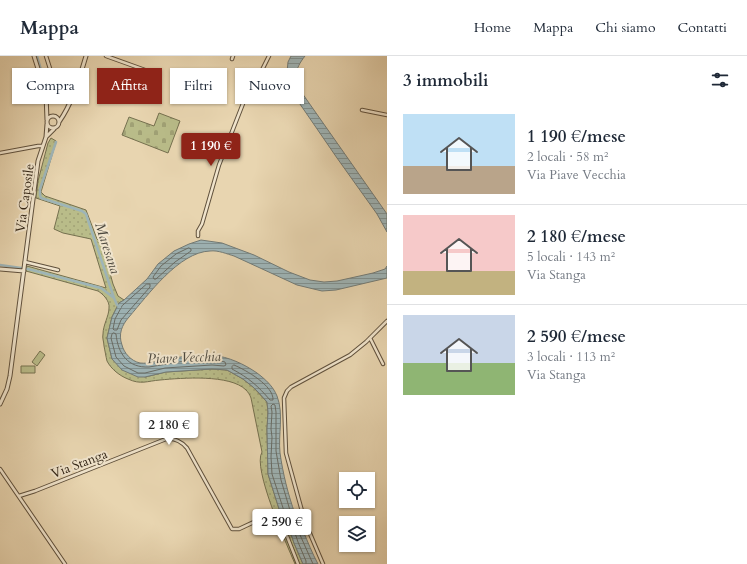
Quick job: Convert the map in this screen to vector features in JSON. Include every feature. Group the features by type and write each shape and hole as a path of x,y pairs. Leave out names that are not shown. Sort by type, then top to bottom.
{"street":[{"name":"Via Caposile","path":"34,56 46,94 46,138"},
{"path":"46,56 50,68"},
{"path":"82,68 86,56"},
{"path":"106,56 139,68"},
{"path":"198,236 198,231 202,224 221,159 249,90 256,82 268,56"},
{"path":"66,111 62,114 50,117 47,122 50,127 55,128 58,125 66,111 69,104"},
{"path":"47,107 59,122"},
{"path":"362,110 387,115"},
{"name":"Via Caposile","path":"1,402 7,389 10,376 38,161 46,138 55,128"},
{"path":"0,153 42,146"},
{"path":"0,269 25,267 58,270"},
{"path":"323,564 305,522 286,453 284,398 287,391 291,387 354,352 387,321"},
{"path":"370,338 383,364"},
{"name":"Via Stanga","path":"19,496 171,438 184,443 232,529 239,529 271,514 276,514 281,521 298,564"},
{"path":"0,469 65,564"}],"green space":[{"path":"159,113 180,121 168,153 122,135 129,117 154,126"},
{"path":"51,138 56,142 41,192 45,196 86,210 97,239 102,244 113,284 118,296 124,300 119,303 112,317 107,338 112,359 145,377 166,372 212,369 227,370 243,379 253,387 267,402 268,474 281,515 303,564 295,564 278,524 266,489 260,461 262,452 251,398 246,390 229,381 218,379 180,378 140,382 133,381 122,376 111,367 107,361 103,336 109,305 104,296 98,291 26,271 27,266 106,288 91,239 63,233 54,229 60,206 36,198 38,181 48,143"},
{"path":"40,351 45,355 37,366 32,362"},
{"path":"21,366 35,366 35,373 21,373"}],"water":[{"path":"291,56 305,56 298,68 287,68"},
{"path":"304,96 387,214 387,232 377,214 300,104 304,104"},
{"name":"Piave Vecchia","path":"201,240 222,243 254,255 289,272 310,280 324,282 337,281 373,273 385,269 387,266 387,278 336,290 322,291 297,285 225,253 210,251 198,253 187,259 165,276 127,320 121,330 120,337 126,354 137,362 150,363 195,355 212,355 236,361 266,380 275,392 279,403 280,453 288,491 295,514 318,564 303,564 281,515 268,474 267,402 253,387 243,379 227,370 212,369 166,372 145,377 138,377 122,370 112,359 107,338 112,317 119,303 147,279 158,264 174,251"}],"waterway":[{"name":"Maresana","path":"37,56 40,68"},
{"name":"Maresana","path":"56,142 40,189 41,198 82,211 86,214 114,298"},
{"path":"0,265 28,269 101,288 114,298 117,305 120,307"}]}
